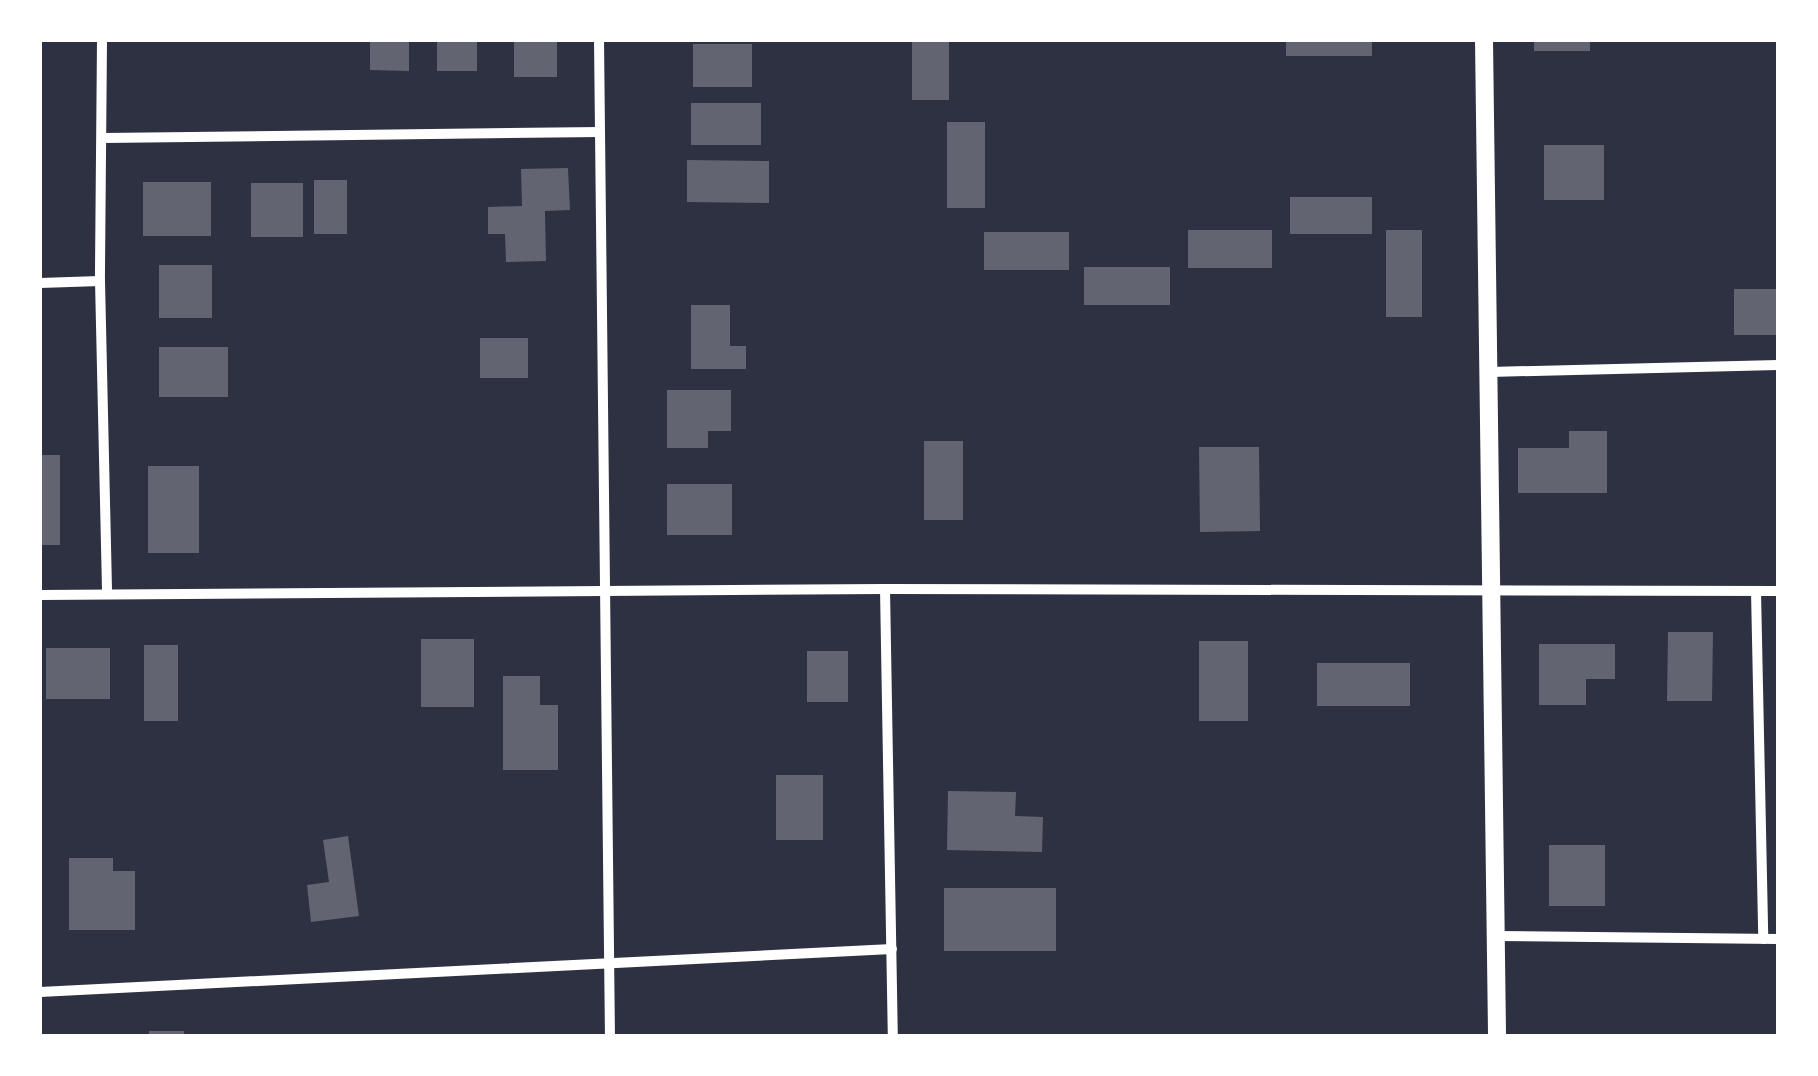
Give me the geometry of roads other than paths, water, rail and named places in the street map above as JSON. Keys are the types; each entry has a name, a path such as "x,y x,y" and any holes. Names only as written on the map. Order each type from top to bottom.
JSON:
{"street":[{"path":"102,40 100,281 107,594"},
{"path":"599,40 610,1036"},
{"path":"1484,40 1496,1036"},
{"path":"103,138 600,132"},
{"path":"40,283 100,281"},
{"path":"1490,372 1778,365"},
{"path":"885,588 893,1036"},
{"path":"40,595 885,588 1778,591"},
{"path":"1756,591 1764,939"},
{"path":"1496,936 1778,939"},
{"path":"40,992 892,949"}]}
